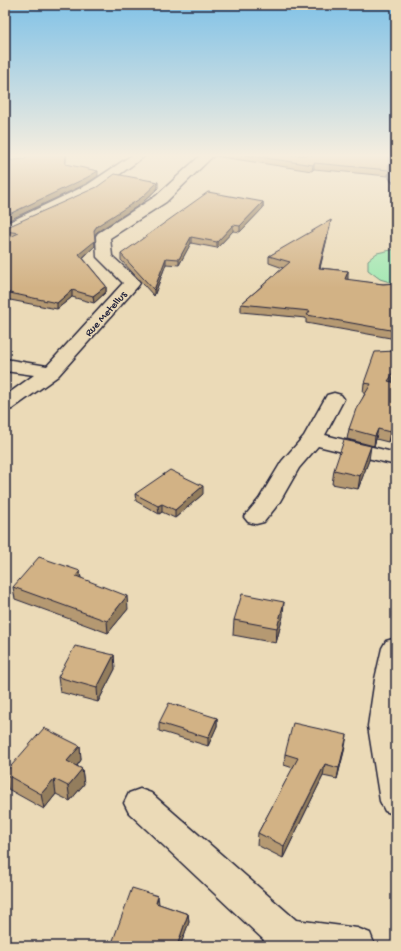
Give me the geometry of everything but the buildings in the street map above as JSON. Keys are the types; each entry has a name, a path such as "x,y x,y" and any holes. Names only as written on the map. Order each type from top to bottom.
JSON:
{"street":[{"path":"5,229 68,199"},
{"name":"Rue Metellus","path":"5,405 51,372 132,283 105,257 103,236 160,199"},
{"path":"5,365 51,372"},
{"path":"256,517 268,503 290,466 312,438 334,399"},
{"path":"312,438 396,459"},
{"path":"396,648 389,679 383,726 396,801"},
{"path":"140,803 284,942 357,946"}],"green space":[{"path":"396,249 396,284 380,279 368,270 368,260 377,253"}]}
